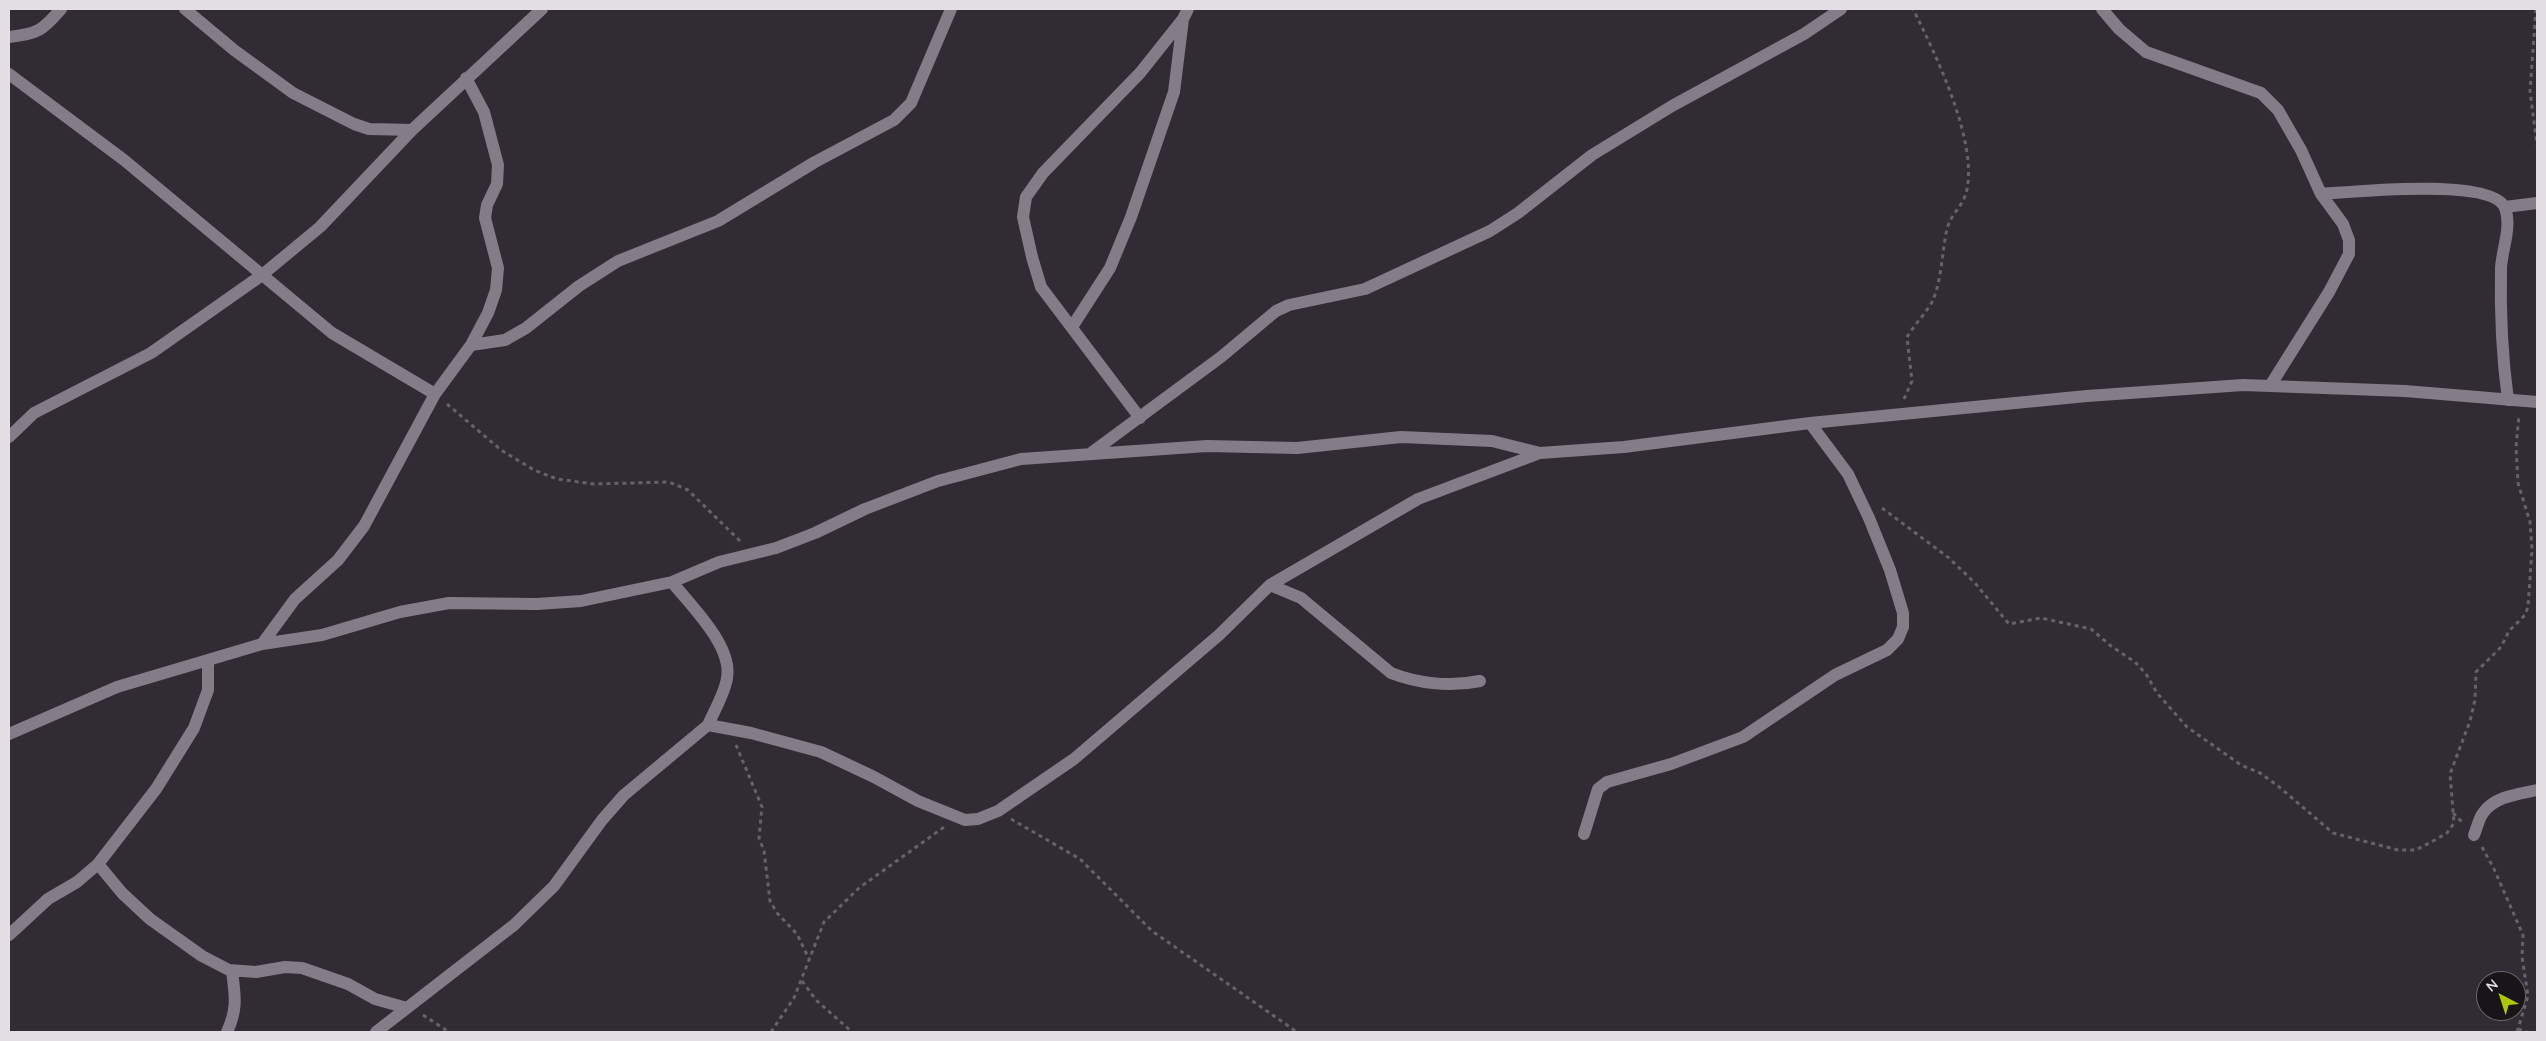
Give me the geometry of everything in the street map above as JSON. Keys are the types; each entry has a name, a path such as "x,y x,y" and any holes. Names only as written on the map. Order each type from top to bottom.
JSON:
{"street":[{"path":"9,37 29,34 44,28 61,9"},
{"path":"185,9 234,50 293,93 354,124 369,129 412,130"},
{"path":"9,437 34,413 151,353 262,275 320,227 412,130 542,9"},
{"path":"472,345 505,340 526,328 579,286 618,261 718,221 815,162 894,120 911,103 951,9"},
{"path":"1091,453 1221,356 1276,311 1289,305 1365,289 1490,231 1518,213 1592,155 1672,106 1804,34 1840,9"},
{"path":"2102,9 2119,29 2146,52 2261,93 2278,110 2301,150 2321,194 2343,224 2349,240 2349,254 2329,292 2270,386"},
{"path":"1140,418 1041,287 1023,217 1026,197 1043,173 1140,73 1186,14"},
{"path":"1072,328 1110,268 1131,217 1174,92 1186,14"},
{"path":"9,74 124,160 332,333 435,394"},
{"path":"262,644 295,599 338,560 364,526 435,394 472,345 488,313 496,290 497,261 485,218 487,205 497,184 498,165 484,112 466,78"},
{"path":"2321,194 2394,188 2454,189 2498,200 2505,207 2507,224 2501,265 2501,353 2514,401"},
{"path":"2505,207 2537,203"},
{"path":"708,725 821,752 874,777 918,801 958,818 965,820 978,819 998,811 1074,759 1219,635 1270,585 1418,499 1540,453 1624,447 1810,423 2096,396 2243,385 2405,391 2537,402"},
{"path":"1584,834 1598,789 1607,782 1672,764 1743,736 1834,675 1887,650 1898,639 1903,626 1903,613 1890,570 1848,474 1810,423"},
{"path":"9,734 117,686 262,644 322,635 400,612 449,603 536,604 582,601 672,582 719,562 776,548 815,533 865,509 938,481 1021,459 1207,446 1297,448 1400,437 1492,441 1540,453"},
{"path":"376,1032 514,925 554,886 602,820 624,795 708,725 727,679 728,664 724,650 672,582"},
{"path":"1270,585 1301,598 1391,673 1408,680 1461,685 1480,681"},
{"path":"9,935 48,899 77,882 98,864 156,790 194,728 208,690 208,660"},
{"path":"2474,835 2483,813 2494,803 2507,796 2537,790"},
{"path":"98,864 122,893 150,918 202,956 232,971 256,972 285,967 302,968 348,984 375,999 409,1006"},
{"path":"227,1032 234,1016 236,1002 232,971"}],"path":[{"path":"1895,415 1912,381 1907,337 1933,300 1947,227 1952,215 1965,201 1968,186 1967,158 1961,128 1946,81 1913,9"},
{"path":"2536,9 2530,90 2537,145"},
{"path":"435,394 501,450 534,470 557,479 594,484 669,482 688,490 716,520 755,554"},
{"path":"1857,494 1884,509 1949,558 1975,582 2009,624 2041,618 2091,629 2111,646 2135,662 2146,674 2157,693 2187,727 2240,766 2260,773 2278,786 2333,833 2398,850 2416,850 2446,833 2454,823 2450,774 2470,721 2475,700 2476,672 2501,647 2509,631 2525,615 2528,607 2532,549 2530,522 2518,483 2514,401"},
{"path":"732,730 739,754 762,807 759,838 764,851 770,901 777,913 798,934 808,959"},
{"path":"998,811 1080,859 1152,932 1297,1032"},
{"path":"2453,814 2474,835 2494,869 2523,935 2522,957 2528,996 2518,1031 2527,1032"},
{"path":"771,1032 794,998 824,922 859,888 902,855 958,818"},
{"path":"802,981 810,988 816,1000 852,1032"},
{"path":"409,1006 449,1032"}]}
